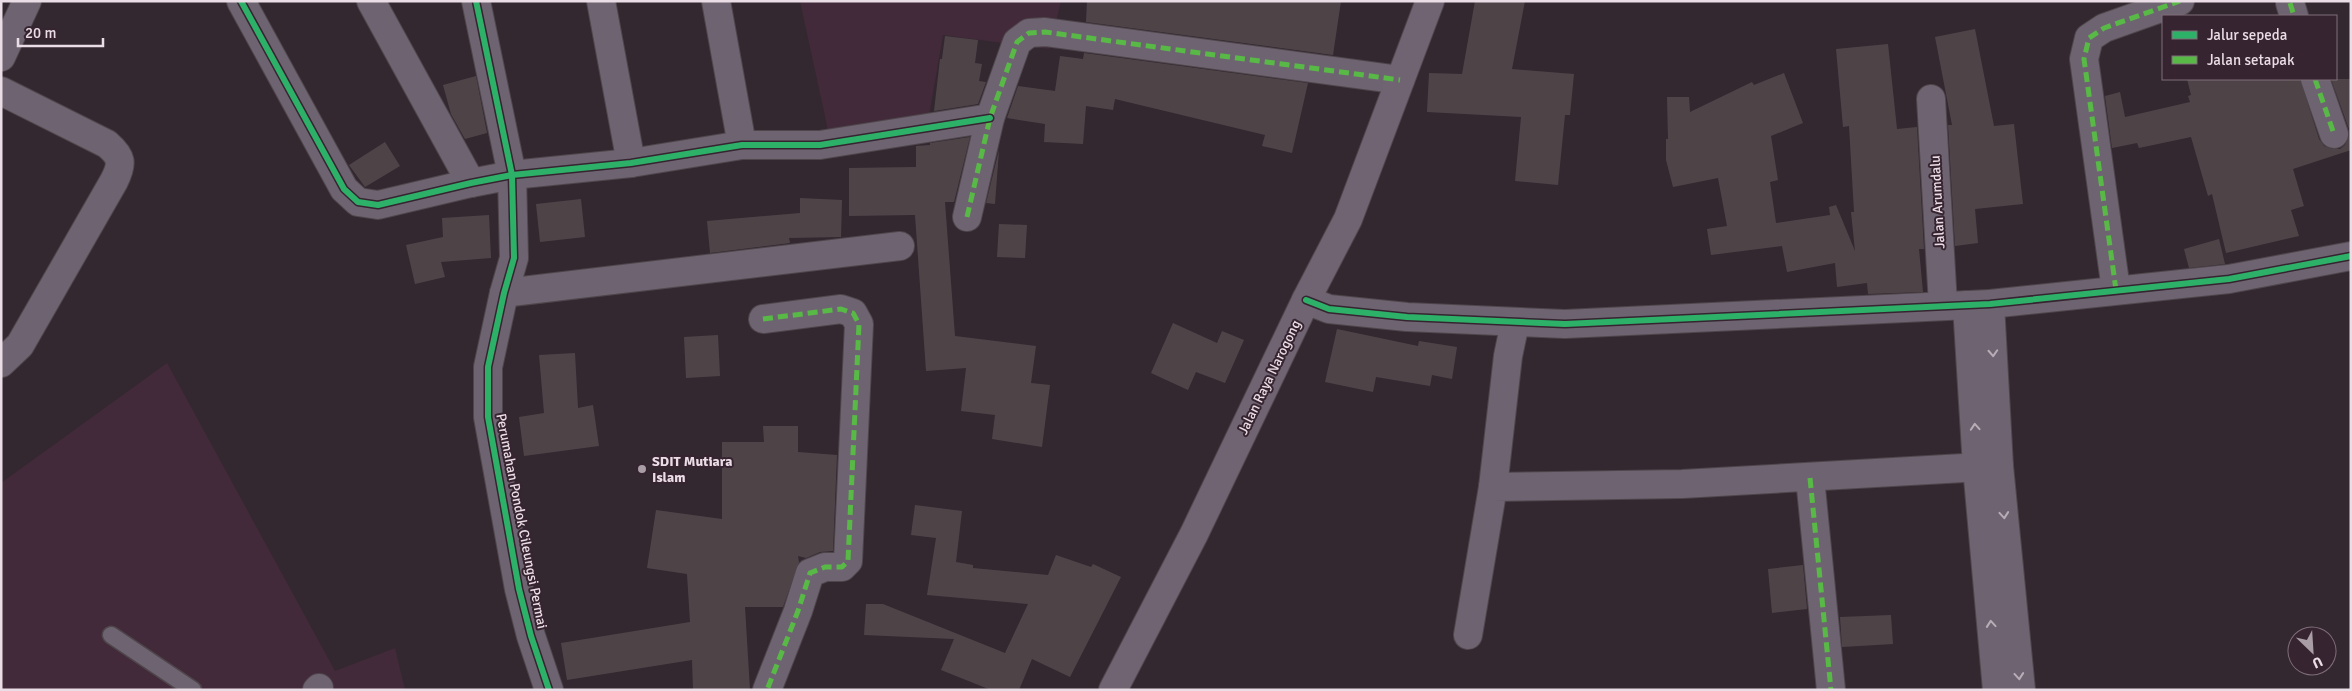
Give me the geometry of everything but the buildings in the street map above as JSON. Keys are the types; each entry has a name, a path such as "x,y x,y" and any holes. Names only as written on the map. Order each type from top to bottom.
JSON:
{"main road":[{"name":"Jalan Raya Narogong","path":"1113,690 1194,534 1306,300 1348,219 1430,1"}],"street":[{"path":"1,58 27,1"},
{"path":"241,1 344,189 358,202 378,205 512,175 631,163 742,145 820,145 990,118"},
{"path":"371,1 470,183"},
{"name":"Perumahan Pondok Cileungsi Permai","path":"476,1 512,175 514,258 504,293 488,367 488,418 519,590 530,636 549,690"},
{"path":"601,1 631,163"},
{"path":"716,1 742,145"},
{"path":"2116,290 2084,59 2089,38 2104,28 2180,1"},
{"path":"967,217 990,118 1018,42 1029,33 1045,32 1400,80"},
{"path":"2315,80 2334,134"},
{"path":"1,91 107,144 118,153 120,161 120,169 114,181 7,348"},
{"name":"Jalan Arumdalu","path":"1931,99 1967,304 1988,467"},
{"path":"504,293 900,246"},
{"path":"1306,300 1329,309 1407,317 1566,324 1967,304 2229,279 2351,256"},
{"path":"763,319 841,309 853,313 859,324 848,561 842,567 825,567 810,573 798,611 767,690"},
{"path":"1468,635 1493,487 1508,356 1515,323"},
{"path":"1493,487 1682,484 1988,467"},
{"path":"1988,467 1997,690"},
{"path":"1988,467 2021,690"},
{"path":"1810,478 1832,690"}],"lane":[{"path":"111,635 193,690"}],"shaded area":[{"path":"800,1 1061,1 1049,49 943,35 925,138 831,144"},
{"path":"167,363 335,671 395,648 405,690 1,690 1,483"}],"marked path":[{"path":"2116,290 2084,59 2089,38 2104,28 2180,1"},
{"path":"2290,3 2294,15"},
{"path":"967,217 990,118 1017,42 1029,33 1045,32 1400,80"},
{"path":"2315,80 2334,134"},
{"path":"763,319 841,309 853,313 859,324 848,561 842,567 825,567 810,573 798,611 767,690"},
{"path":"1810,478 1831,690"}],"cycle path":[{"path":"241,1 344,189 358,202 378,205 512,175 631,163 742,145 820,145 990,118"},
{"path":"476,1 512,175 514,258 504,293 488,367 488,417 519,589 531,636 549,690"},
{"path":"1306,300 1329,309 1407,317 1565,324 1990,304 2229,279 2351,256"}],"place":[{"name":"SDIT Mutiara Islam","path":"642,469"}]}
